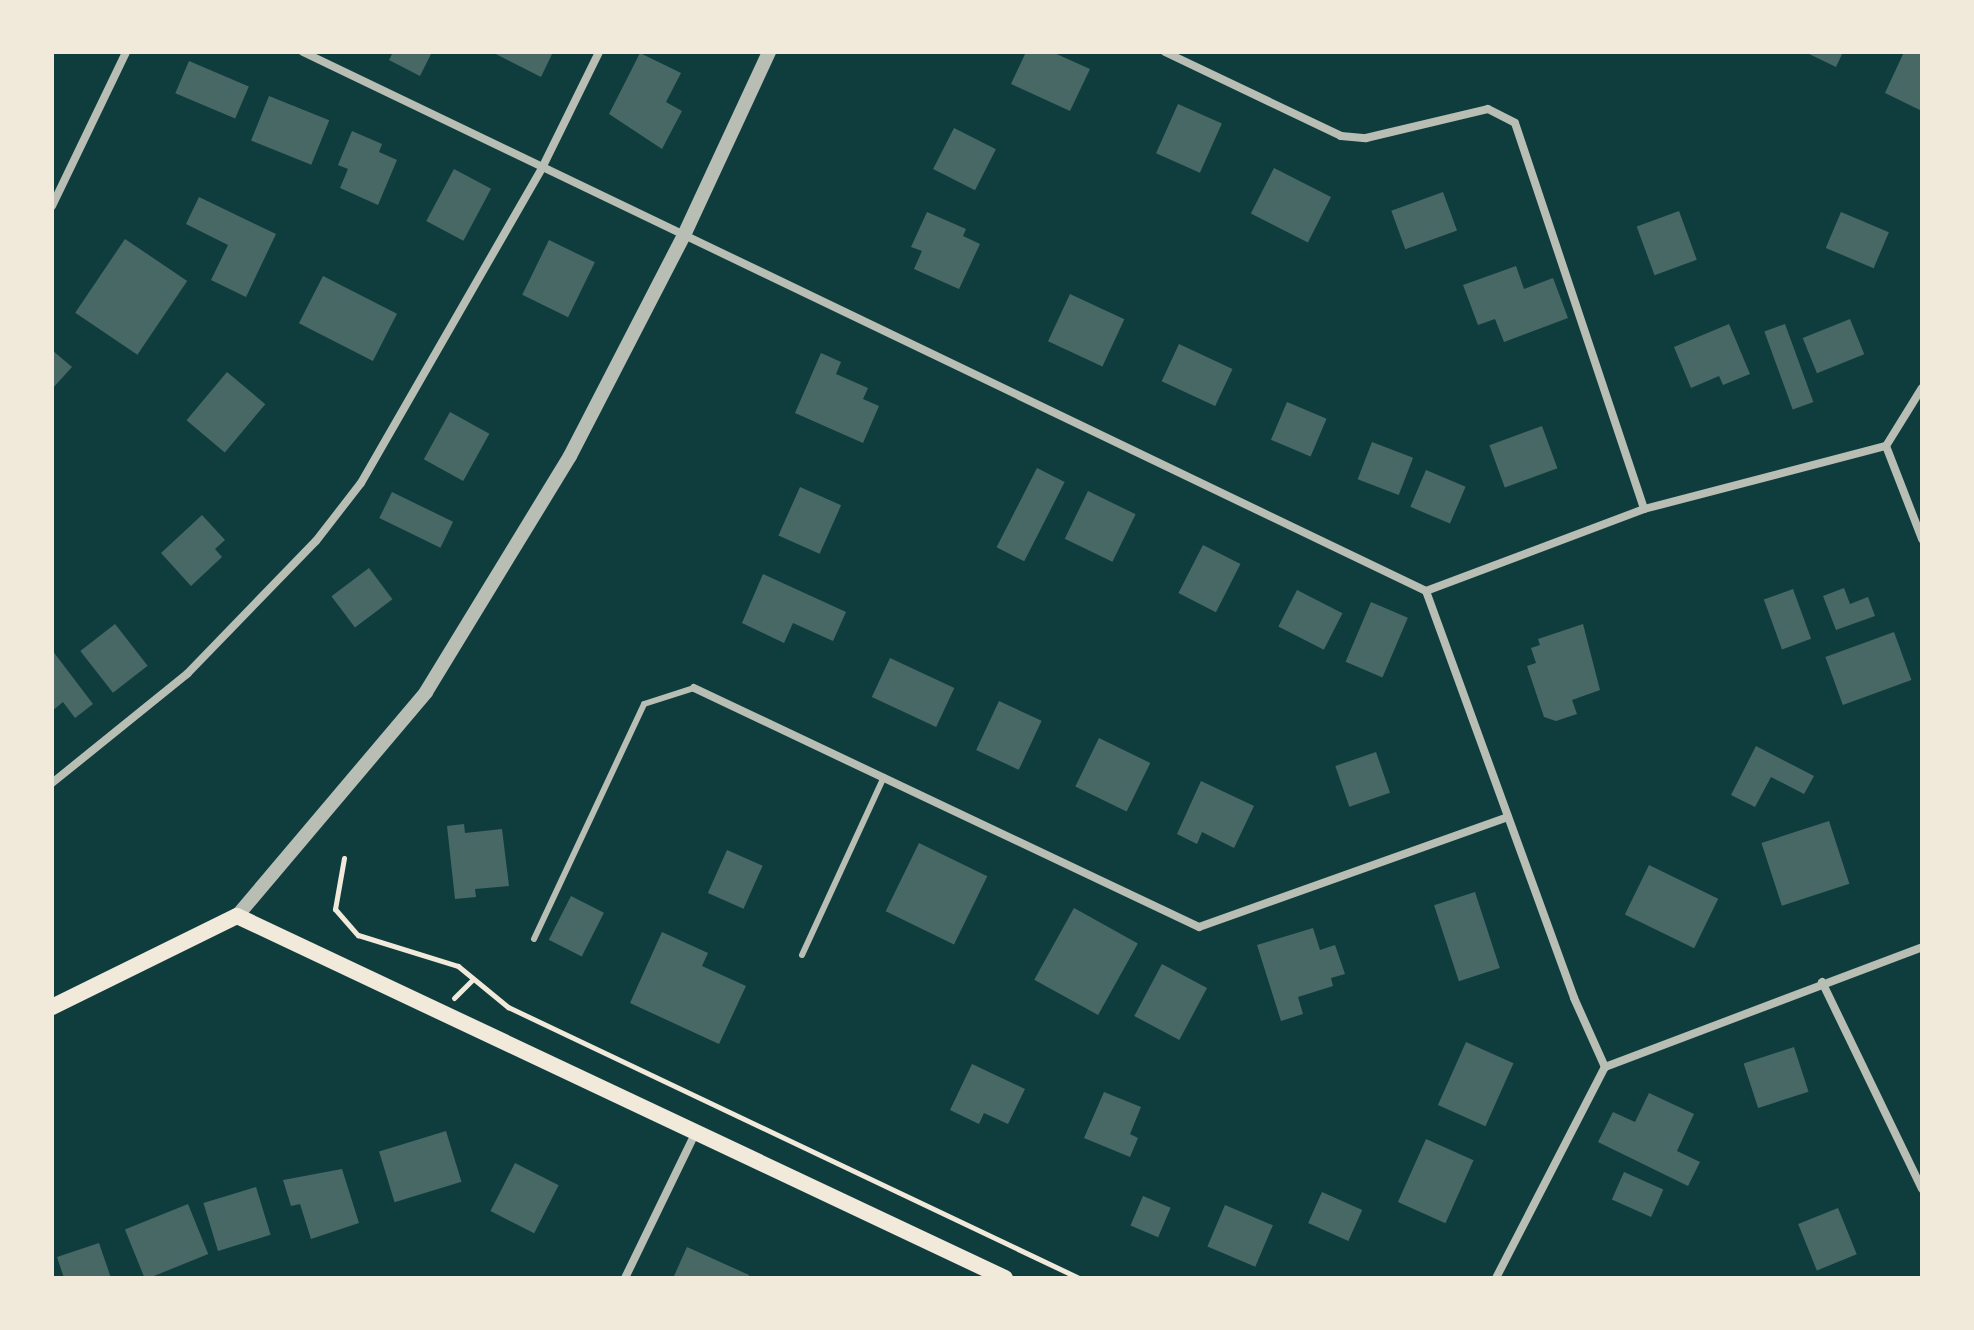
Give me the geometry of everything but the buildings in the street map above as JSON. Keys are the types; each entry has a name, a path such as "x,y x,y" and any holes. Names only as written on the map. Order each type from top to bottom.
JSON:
{"main road":[{"path":"52,1007 237,916 1005,1278"}],"street":[{"path":"52,206 126,52"},
{"path":"303,52 1426,591 1508,817 1605,1067"},
{"path":"52,783 187,674 316,541 397,427 543,166 599,52"},
{"path":"237,916 426,692 570,456 685,233 769,52"},
{"path":"1165,52 1341,136 1366,138 1488,109 1515,123 1644,509"},
{"path":"1426,591 1644,509 1886,446 1922,388"},
{"path":"1886,446 1922,539"},
{"path":"694,688 1199,927 1508,817"},
{"path":"1496,1278 1605,1067 1822,982 1922,947"},
{"path":"1822,982 1922,1189"},
{"path":"625,1278 695,1134"}],"lane":[{"path":"534,939 644,704 694,688"},
{"path":"802,955 884,777"}],"path":[{"path":"344,858 335,909 358,935 458,966 508,1007 1079,1278"}]}
